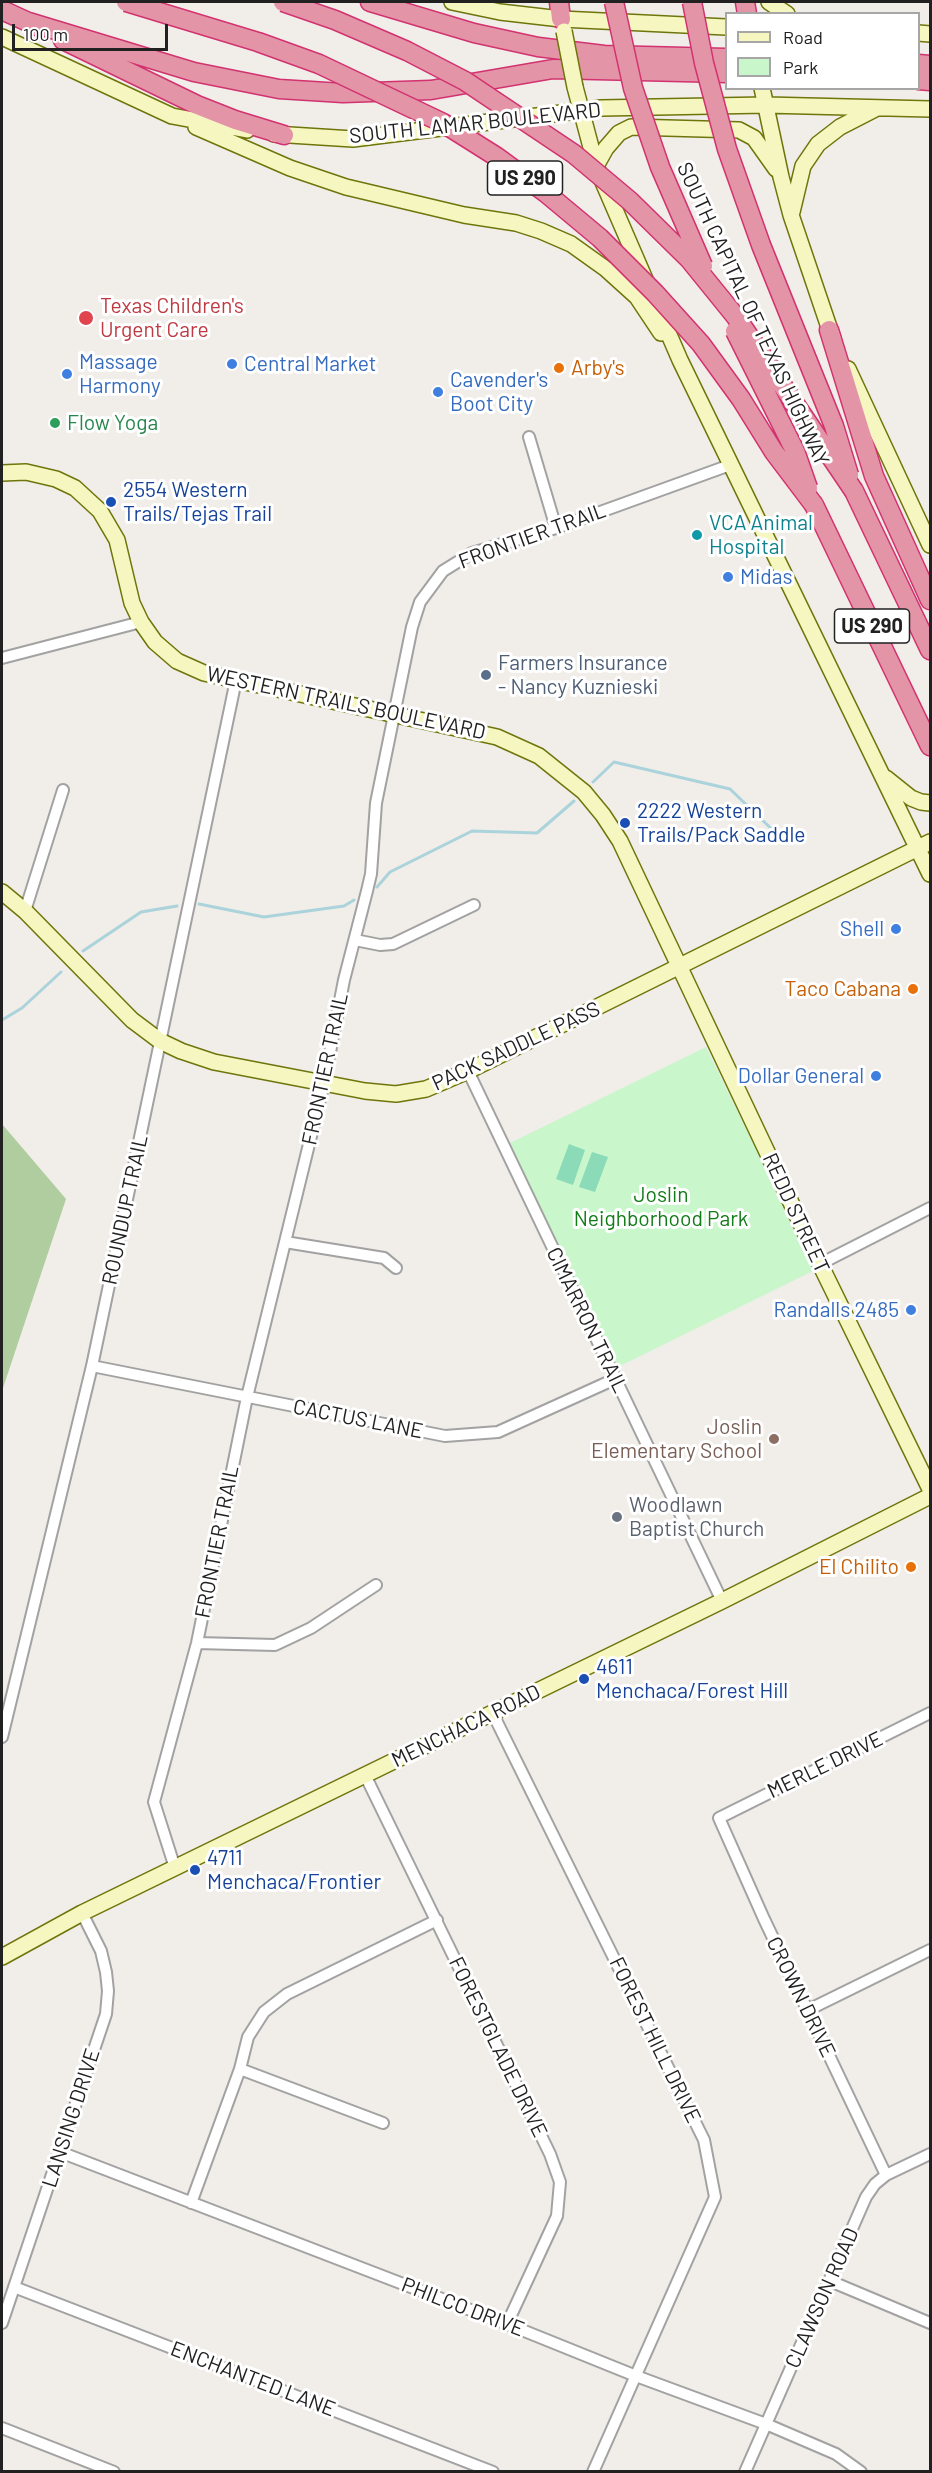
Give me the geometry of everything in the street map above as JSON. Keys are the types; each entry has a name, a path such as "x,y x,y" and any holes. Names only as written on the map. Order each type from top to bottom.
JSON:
{"highway":[{"name":"US 290","path":"126,2 258,42 319,64 443,123 506,163 600,238 701,344 814,505 930,747"},
{"name":"US 290","path":"283,2 335,20 407,51 465,81 574,154 630,201 689,259 736,317 854,491 930,650"},
{"path":"370,2 474,33 538,47 604,54 725,58"},
{"name":"SOUTH CAPITAL OF TEXAS HIGHWAY","path":"614,2 633,88 660,167 694,248 795,451 814,505"},
{"name":"SOUTH CAPITAL OF TEXAS HIGHWAY","path":"692,2 704,63 727,149 761,245 834,426 854,491"},
{"path":"2,10 197,105 284,135"},
{"path":"29,22 194,72 279,89 343,93 431,90 554,69 725,73"},
{"path":"829,330 874,476 930,600"}],"main road":[{"path":"452,2 500,12 725,27"},
{"path":"769,2 784,12"},
{"path":"561,17 575,87 596,166 680,360 730,465 882,774 924,845 930,874"},
{"name":"SOUTH LAMAR BOULEVARD","path":"2,38 172,116 208,124 284,135 353,139 581,109 763,94 881,107 930,109"},
{"path":"763,94 791,215 829,330 930,545"},
{"path":"791,215 803,166 818,144 840,127 881,107"},
{"path":"172,116 237,146 346,187 464,215 516,223 571,244 606,269 637,297 680,360"},
{"path":"596,166 606,148 619,133 631,127 739,130 754,138 781,177"},
{"name":"WESTERN TRAILS BOULEVARD","path":"2,473 26,472 56,479 75,488 100,511 117,540 132,603 141,622 155,642 177,661 204,673 478,731 508,741 540,756 577,785 596,806 620,841 678,968"},
{"path":"882,774 911,798 930,803"},
{"name":"PACK SADDLE PASS","path":"2,892 25,911 132,1020 160,1041 214,1062 365,1091 396,1094 426,1089 468,1071 924,845"},
{"name":"REDD STREET","path":"678,968 930,1489"},
{"name":"MENCHACA ROAD","path":"2,1957 82,1913 722,1601 930,1496"}],"street":[{"path":"529,437 556,528"},
{"name":"FRONTIER TRAIL","path":"175,1868 154,1802 197,1643 247,1397 324,1083 344,980 371,874 376,803 415,614 423,596 435,580 452,564 472,553 556,528 730,465"},
{"path":"2,658 141,622"},
{"name":"ROUNDUP TRAIL","path":"2,1737 92,1366 236,680"},
{"path":"25,911 63,790"},
{"path":"355,940 380,945 393,944 474,904"},
{"name":"CIMARRON TRAIL","path":"468,1071 722,1601"},
{"path":"820,1264 930,1208"},
{"path":"285,1242 384,1258 396,1268"},
{"name":"CACTUS LANE","path":"92,1366 445,1436 498,1432 615,1378"},
{"path":"197,1643 275,1645 311,1628 376,1586"},
{"name":"FOREST HILL DRIVE","path":"492,1712 704,2140 715,2197 592,2472"},
{"name":"MERLE DRIVE","path":"719,1818 930,1713"},
{"name":"FORESTGLADE DRIVE","path":"365,1775 550,2154 560,2182 556,2216 507,2324"},
{"name":"CROWN DRIVE","path":"719,1818 764,1919 886,2175"},
{"name":"LANSING DRIVE","path":"2,2323 106,2014 108,1991 106,1972 101,1952 82,1913"},
{"path":"191,2203 240,2069 248,2037 264,2012 287,1994 437,1920"},
{"path":"808,2010 930,1950"},
{"path":"240,2069 383,2123"},
{"name":"PHILCO DRIVE","path":"60,2152 636,2376 766,2424 836,2454 861,2472"},
{"name":"CLAWSON ROAD","path":"745,2472 866,2197 875,2184 886,2175 930,2154"},
{"path":"830,2281 930,2323"},
{"name":"ENCHANTED LANE","path":"14,2287 493,2472"},
{"path":"2,2428 114,2472"}],"green space":[{"name":"Joslin Neighborhood Park","path":"706,1047 815,1270 616,1368 508,1144"},
{"path":"2,1124 66,1199 2,1391"},
{"path":"569,1144 585,1150 573,1185 556,1179"},
{"path":"592,1152 608,1157 595,1192 579,1187"}],"waterway":[{"path":"593,782 614,762 730,789 781,838"},
{"path":"377,887 390,872 472,831 537,833 574,801"},
{"path":"199,904 264,917 344,906 354,900"},
{"path":"83,951 141,912 177,906"},
{"path":"2,1020 22,1008 61,972"}],"place":[{"name":"Texas Children's Urgent Care","path":"86,318"},
{"name":"Central Market","path":"232,364"},
{"name":"Arby's","path":"559,368"},
{"name":"Massage Harmony","path":"67,374"},
{"name":"Cavender's Boot City","path":"438,392"},
{"name":"Flow Yoga","path":"55,423"},
{"name":"2554 Western Trails/Tejas Trail","path":"111,502"},
{"name":"VCA Animal Hospital","path":"697,535"},
{"name":"Midas","path":"728,577"},
{"name":"Farmers Insurance - Nancy Kuznieski","path":"486,675"},
{"name":"2222 Western Trails/Pack Saddle","path":"625,823"},
{"name":"Shell","path":"896,929"},
{"name":"Taco Cabana","path":"913,989"},
{"name":"Dollar General","path":"876,1076"},
{"name":"Randalls 2485","path":"911,1310"},
{"name":"Joslin Elementary School","path":"774,1439"},
{"name":"Woodlawn Baptist Church","path":"617,1517"},
{"name":"El Chilito","path":"911,1567"},
{"name":"4611 Menchaca/Forest Hill","path":"584,1679"},
{"name":"4711 Menchaca/Frontier","path":"195,1870"}]}
